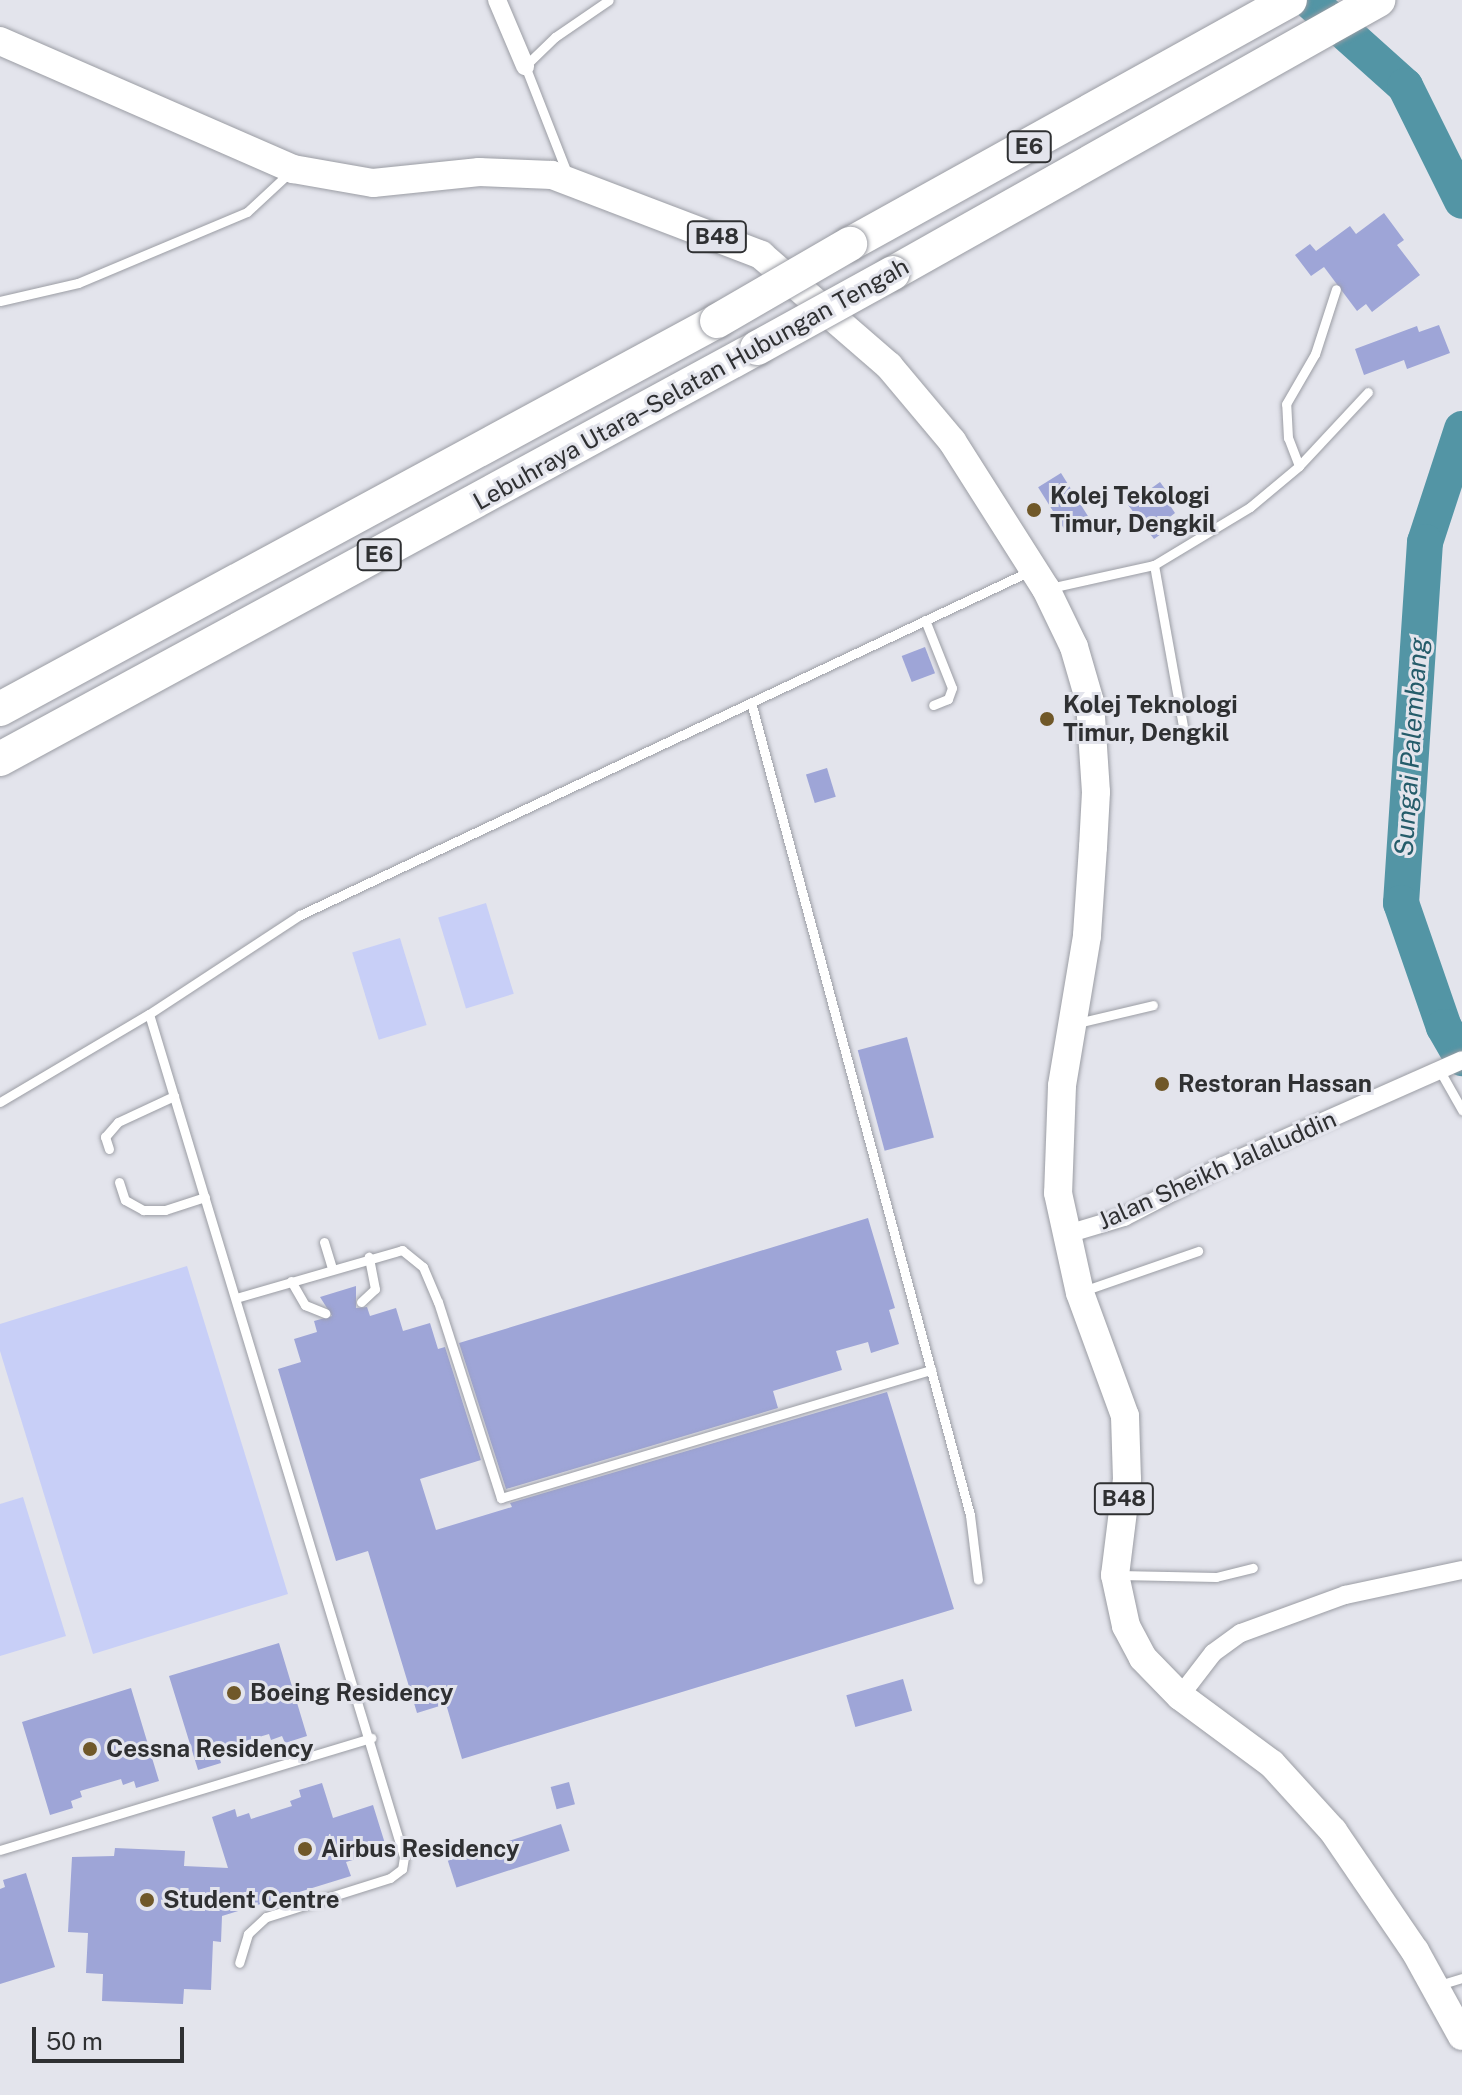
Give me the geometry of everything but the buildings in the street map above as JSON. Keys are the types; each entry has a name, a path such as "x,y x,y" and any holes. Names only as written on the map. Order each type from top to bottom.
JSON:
{"highway":[{"name":"Lebuhraya Utara–Selatan Hubungan Tengah","path":"0,709 717,321 1290,0"},
{"name":"Lebuhraya Utara–Selatan Hubungan Tengah","path":"0,759 757,348 1378,0"}],"main road":[{"name":"B48","path":"0,41 293,169 373,183 479,172 552,175 761,255 889,366 952,441 1041,579 1083,677 1095,754 1089,906 1058,1147 1064,1235 1080,1293 1125,1416 1127,1479 1115,1575 1126,1626 1143,1658 1180,1696 1272,1764 1333,1831 1462,2036"}],"street":[{"path":"497,0 525,66"},
{"name":"Jalan Sheikh Jalaluddin","path":"1064,1235 1124,1217 1223,1166 1453,1065"},
{"path":"1180,1696 1213,1653 1241,1633 1345,1595 1462,1570"}],"lane":[{"path":"569,181 525,66 555,37 609,0"},
{"path":"0,301 78,283 247,212 293,169"},
{"path":"1299,466 1288,438 1286,404 1315,354 1336,289"},
{"path":"0,1102 149,1014 300,915 752,706 925,620 1041,579 1154,565 1250,507 1299,466 1368,392"},
{"path":"1154,565 1184,731"},
{"path":"925,620 952,688 948,699 933,705"},
{"path":"752,706 970,1515 978,1580"},
{"path":"1074,1023 1153,1005"},
{"path":"149,1014 402,1845 402,1869 390,1878 266,1917 248,1934 239,1963"},
{"path":"1453,1065 1462,1110"},
{"path":"109,1149 105,1137 118,1122 174,1096"},
{"path":"119,1182 125,1200 143,1210 165,1210 205,1197"},
{"path":"324,1242 332,1268"},
{"path":"236,1298 369,1257 402,1250 423,1267 501,1498 931,1370"},
{"path":"1080,1293 1198,1251"},
{"path":"366,1300 375,1289 369,1257"},
{"path":"291,1281 305,1305 325,1313"},
{"path":"1115,1575 1216,1577 1253,1568"},
{"path":"0,1850 371,1738"},
{"path":"1433,1987 1462,1978"}],"shaded area":[{"path":"486,903 514,994 466,1008 438,918"},
{"path":"400,938 427,1025 379,1040 352,953"},
{"path":"187,1266 288,1594 93,1654 0,1351 0,1324"},
{"path":"23,1497 66,1636 0,1656 0,1504"}],"waterway":[{"path":"1309,0 1405,86 1462,201"},
{"name":"Sungai Palembang","path":"1462,429 1425,542 1401,903 1444,1027 1462,1058"}],"place":[{"name":"Kolej Tekologi Timur, Dengkil","path":"1034,510"},
{"name":"Kolej Teknologi Timur, Dengkil","path":"1047,719"},
{"name":"Restoran Hassan","path":"1162,1084"},
{"name":"Boeing Residency","path":"234,1693"},
{"name":"Cessna Residency","path":"90,1749"},
{"name":"Airbus Residency","path":"305,1849"},
{"name":"Student Centre","path":"147,1900"}]}
